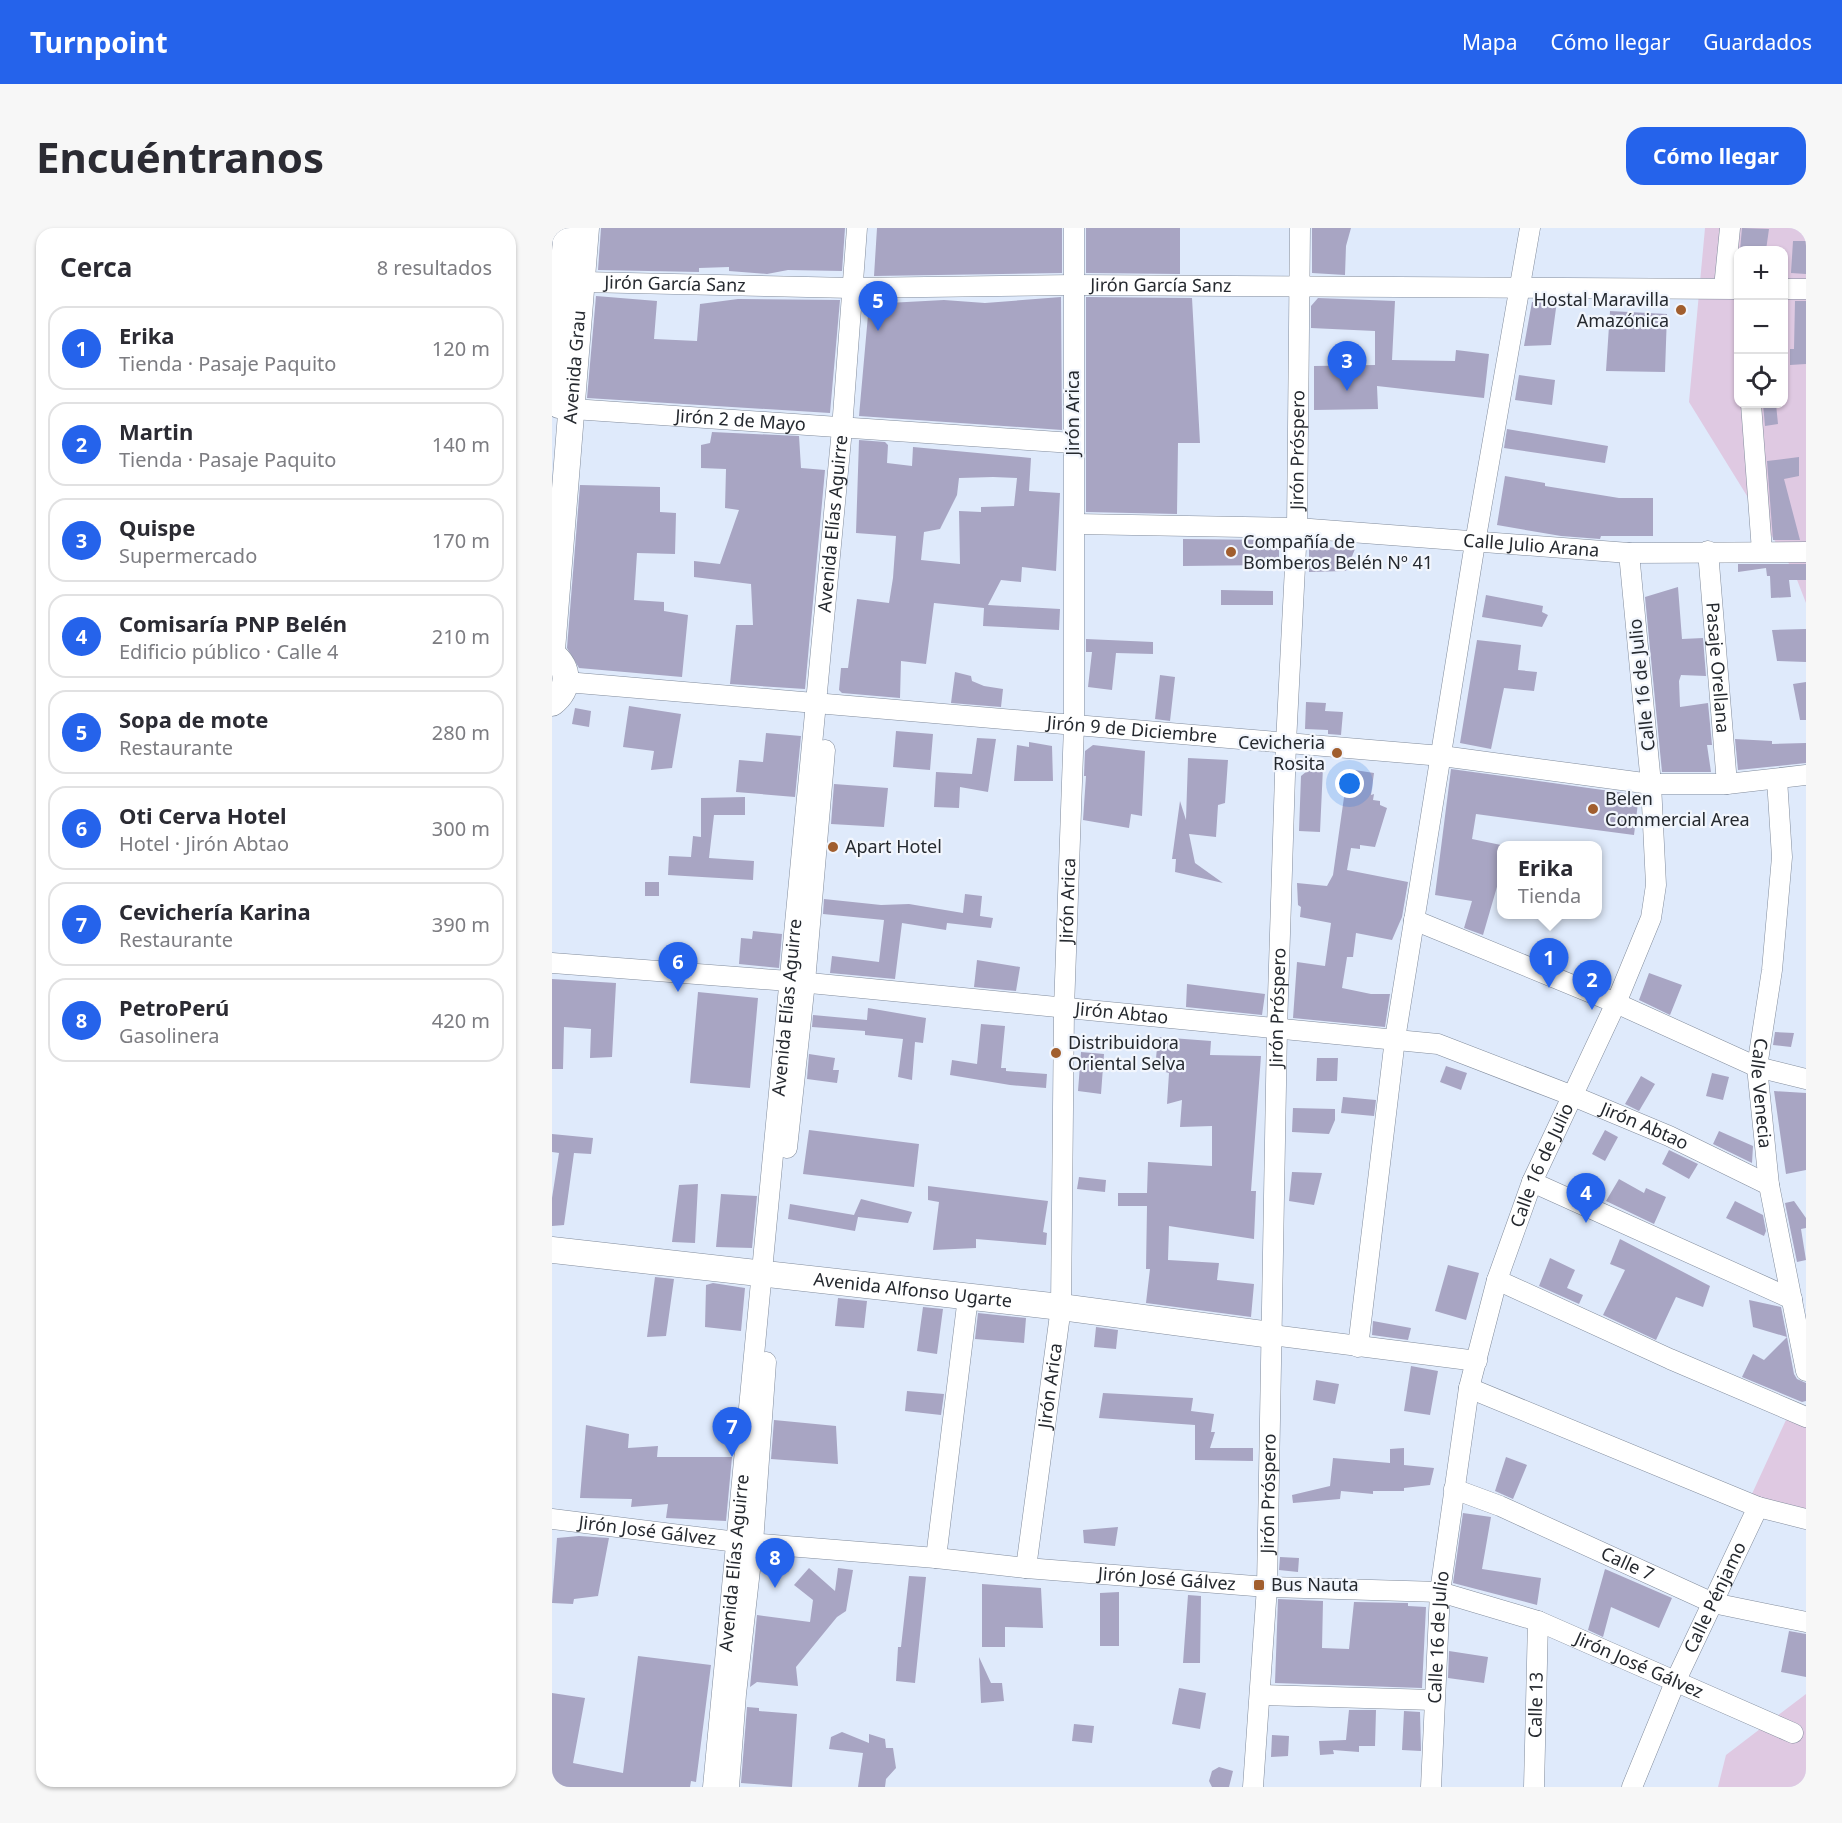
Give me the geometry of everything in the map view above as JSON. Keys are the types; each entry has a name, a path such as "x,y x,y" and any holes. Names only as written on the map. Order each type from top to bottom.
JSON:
{"main road":[{"name":"Avenida Grau","path":"552,652 558,405 566,284 567,228"},
{"name":"Avenida Grau","path":"566,284 586,228"},
{"path":"552,652 563,666 566,682 559,698 552,703"},
{"name":"Avenida Alfonso Ugarte","path":"552,1250 1061,1307 1272,1335"}],"street":[{"name":"Avenida Elías Aguirre","path":"721,1787 745,1543 767,1275 797,981 848,429 857,288 857,228"},
{"name":"Avenida Elías Aguirre","path":"857,288 868,228"},
{"name":"Jirón Arica","path":"1026,1568 1061,1307 1064,1009 1074,725 1076,524 1073,443 1074,228"},
{"name":"Jirón Próspero","path":"1253,1787 1267,1587 1277,1029 1286,743 1297,528 1300,228"},
{"path":"1359,1347 1395,1039 1475,543 1530,228"},
{"path":"1730,228 1731,288"},
{"name":"Jirón García Sanz","path":"566,284 857,288 1074,285 1731,288"},
{"path":"1788,289 1806,289"},
{"name":"Jirón 2 de Mayo","path":"558,405 848,429 1073,443"},
{"path":"1750,408 1762,551"},
{"name":"Calle Julio Arana","path":"1076,524 1297,528 1629,553 1806,552"},
{"name":"Pasaje Orellana","path":"1708,551 1727,784"},
{"name":"Calle 16 de Julio","path":"1431,1787 1440,1592 1469,1388 1497,1280 1532,1182 1616,1003 1651,918 1656,885 1651,784 1629,553"},
{"name":"Jirón 9 de Diciembre","path":"566,682 1442,756 1651,784 1727,784 1806,775"},
{"name":"Calle Venecia","path":"1777,779 1782,857 1772,970 1757,1067 1769,1185 1806,1371"},
{"path":"1414,920 1616,1003 1757,1067 1806,1079"},
{"name":"Jirón Abtao","path":"552,963 797,981 1438,1044 1573,1096 1669,1137 1769,1185"},
{"path":"1532,1182 1792,1299"},
{"path":"1497,1280 1806,1417"},
{"path":"936,1558 968,1297"},
{"path":"1272,1335 1477,1361"},
{"path":"1469,1388 1758,1507 1806,1519"},
{"name":"Calle 7","path":"1454,1489 1500,1506 1713,1603 1806,1622"},
{"name":"Calle Pénjamo","path":"1632,1787 1676,1680 1758,1507"},
{"name":"Jirón José Gálvez","path":"552,1519 745,1543 936,1558 1026,1568 1267,1587 1440,1592 1538,1621 1793,1733"},
{"name":"Calle 13","path":"1534,1787 1538,1621"},
{"path":"1261,1695 1434,1700"}],"shaded area":[{"path":"1705,228 1806,228 1806,603 1794,572 1689,402"},
{"path":"1786,1420 1806,1427 1806,1512 1751,1496"},
{"path":"1806,1694 1806,1787 1718,1787 1726,1755"}],"building":[{"path":"601,228 845,228 842,271 788,270 767,274 729,271 729,267 699,268 699,272 598,270"},
{"path":"877,228 1062,228 1062,273 874,276"},
{"path":"1086,228 1180,228 1180,274 1086,273"},
{"path":"1312,228 1351,228 1346,246 1345,275 1312,273"},
{"path":"1742,228 1769,229 1767,246 1740,246"},
{"path":"1793,241 1806,241 1806,274 1791,273"},
{"path":"596,296 657,301 654,339 697,341 700,304 738,299 840,300 830,413 587,398"},
{"path":"1061,297 1062,430 859,416 869,304 944,300 985,303"},
{"path":"1086,297 1192,298 1200,443 1178,443 1177,514 1086,512"},
{"path":"1318,298 1395,301 1392,360 1455,361 1456,350 1489,354 1484,398 1377,386 1378,409 1314,410 1314,366 1375,365 1375,331 1311,328 1311,306"},
{"path":"1557,301 1551,345 1524,346 1532,302"},
{"path":"1795,301 1806,301 1806,364 1790,365 1790,349 1794,349"},
{"path":"1610,311 1667,314 1665,372 1606,371"},
{"path":"1519,375 1555,380 1552,405 1515,400"},
{"path":"1763,408 1776,408 1778,424 1765,426"},
{"path":"1507,429 1608,446 1605,463 1504,448"},
{"path":"712,432 799,436 801,468 825,470 805,689 730,684 736,625 753,625 751,584 694,577 694,561 720,564 739,510 725,508 726,469 701,468 701,445 710,443"},
{"path":"859,440 885,442 888,445 887,463 912,466 913,447 1031,458 1029,491 1060,493 1056,571 1022,567 1021,582 1001,580 988,605 1060,609 1059,630 983,626 984,608 934,603 926,664 901,661 900,698 842,693 839,690 841,668 848,668 857,599 889,603 893,578 896,536 856,533","holes":["959,478 1017,478 1014,506 981,507 981,512 959,511 960,564 921,560 924,532 940,529 957,495"]},
{"path":"1799,457 1799,476 1784,479 1800,540 1773,540 1767,461"},
{"path":"1505,476 1545,483 1545,486 1619,498 1653,498 1653,536 1601,536 1600,539 1561,536 1497,525"},
{"path":"580,485 660,487 660,512 676,513 675,554 637,553 634,600 664,602 664,611 688,615 682,677 579,668 567,648"},
{"name":"Compañía de Bomberos Belén Nº 41","path":"1183,539 1279,540 1279,565 1183,566"},
{"path":"1309,546 1355,549 1346,571 1309,572"},
{"path":"1738,564 1806,564 1806,580 1789,580 1791,597 1771,598 1770,576 1767,576 1766,568 1738,572"},
{"path":"1678,587 1682,639 1703,638 1706,676 1681,675 1679,681 1680,707 1708,703 1712,745 1707,745 1711,772 1662,772 1645,597"},
{"path":"1221,590 1273,591 1273,605 1221,605"},
{"path":"1486,595 1543,606 1542,612 1548,615 1542,627 1482,617"},
{"path":"1806,629 1806,662 1777,661 1772,630"},
{"path":"1086,639 1153,642 1153,654 1116,653 1112,690 1088,687 1092,652 1086,652"},
{"path":"1477,640 1521,645 1518,670 1537,672 1534,691 1504,688 1491,749 1460,743"},
{"path":"955,672 971,676 972,681 984,686 1003,689 1001,707 951,703"},
{"path":"1160,675 1175,677 1170,721 1155,719"},
{"path":"1806,682 1806,720 1800,720 1793,684"},
{"path":"1306,702 1326,703 1325,711 1343,712 1341,735 1328,734 1328,730 1305,729"},
{"path":"629,706 681,714 672,768 651,770 654,751 623,747"},
{"path":"575,708 591,711 589,727 572,724"},
{"path":"896,731 933,734 930,770 893,767"},
{"path":"766,733 801,736 795,797 736,792 739,760 763,762"},
{"path":"977,738 996,739 988,792 960,787 959,808 934,807 936,772 972,774"},
{"path":"1735,739 1772,741 1772,744 1806,743 1806,763 1738,770"},
{"path":"1029,742 1052,746 1053,781 1014,781 1017,745 1029,747"},
{"path":"1093,745 1145,751 1142,816 1131,814 1129,828 1083,820 1085,751"},
{"path":"1188,758 1228,760 1225,803 1218,805 1216,837 1189,834 1195,863 1223,883 1175,872 1176,859 1172,859 1180,801 1186,820"},
{"path":"1312,767 1323,767 1320,832 1299,831 1301,776"},
{"path":"1348,769 1374,773 1371,795 1374,794 1373,800 1380,801 1380,805 1387,808 1375,847 1360,845 1360,849 1351,848 1347,870 1408,882 1402,917 1392,940 1356,933 1353,957 1347,957 1342,988 1371,994 1390,994 1385,1027 1293,1018 1297,962 1325,966 1331,923 1300,917 1301,907 1298,905 1297,883 1327,886 1333,875"},
{"path":"1451,769 1639,795 1634,835 1476,814 1472,839 1497,844 1497,887 1483,935 1464,928 1472,901 1435,895"},
{"path":"834,784 888,788 884,827 831,824"},
{"path":"745,797 745,815 714,815 709,858 754,861 753,880 668,875 669,856 691,857 693,836 701,837 701,798"},
{"path":"645,882 659,882 659,896 645,896"},
{"path":"965,894 982,896 980,916 993,918 991,928 947,923 946,930 902,923 895,979 830,973 832,956 879,962 884,920 823,914 824,899 881,905 909,904 963,913"},
{"path":"753,931 782,934 779,968 739,964 741,938 752,939"},
{"path":"977,960 1020,967 1016,991 974,987"},
{"path":"1649,973 1682,985 1670,1015 1639,1000"},
{"path":"552,979 616,983 612,1057 590,1058 591,1029 564,1027 563,1069 552,1069"},
{"path":"1187,984 1265,994 1262,1015 1186,1007"},
{"path":"698,992 758,998 750,1088 690,1083"},
{"path":"868,1008 926,1018 923,1043 915,1042 912,1080 898,1077 903,1039 865,1035 865,1031 812,1027 813,1015 867,1020"},
{"path":"981,1024 1005,1026 1001,1068 1006,1068 1006,1071 1047,1074 1046,1088 1010,1085 950,1075 952,1060 977,1064"},
{"path":"1775,1032 1794,1033 1791,1047 1773,1045"},
{"path":"1158,1037 1211,1041 1210,1055 1261,1056 1251,1191 1256,1191 1254,1239 1169,1226 1168,1260 1219,1263 1217,1280 1254,1284 1251,1317 1146,1303 1150,1269 1146,1269 1147,1206 1118,1206 1118,1193 1147,1193 1148,1162 1212,1166 1212,1126 1180,1127 1182,1100 1167,1104 1169,1073 1155,1069"},
{"path":"1081,1052 1104,1054 1101,1094 1078,1091"},
{"path":"809,1054 835,1058 833,1070 839,1070 837,1083 807,1079"},
{"path":"1317,1058 1338,1058 1337,1081 1316,1081"},
{"path":"1446,1066 1467,1073 1461,1090 1440,1082"},
{"path":"1712,1073 1729,1077 1723,1100 1706,1096"},
{"path":"1641,1076 1655,1084 1639,1111 1625,1104"},
{"path":"1774,1091 1806,1093 1806,1170 1786,1174"},
{"path":"1343,1097 1376,1100 1374,1116 1341,1113"},
{"path":"1293,1108 1335,1109 1335,1120 1329,1134 1292,1132"},
{"path":"809,1130 919,1144 914,1187 803,1174"},
{"path":"1605,1130 1618,1137 1605,1161 1592,1154"},
{"path":"1719,1131 1753,1146 1752,1163 1713,1144"},
{"path":"552,1134 593,1138 591,1154 574,1153 564,1225 552,1226 552,1198 559,1153 552,1152"},
{"path":"1669,1150 1698,1164 1689,1179 1662,1164"},
{"path":"1292,1172 1322,1173 1314,1205 1289,1201"},
{"path":"1079,1177 1106,1180 1105,1192 1077,1189"},
{"path":"1619,1179 1644,1193 1646,1188 1666,1197 1654,1224 1606,1201"},
{"path":"698,1184 695,1243 672,1242 679,1185"},
{"path":"928,1186 1048,1201 1043,1232 1047,1233 1046,1245 976,1239 976,1248 933,1250 939,1202 928,1200"},
{"path":"721,1194 757,1196 752,1248 716,1247"},
{"path":"861,1199 912,1212 908,1223 858,1217 855,1231 788,1219 790,1204 854,1215"},
{"path":"1735,1201 1763,1215 1766,1231 1764,1236 1726,1218"},
{"path":"1794,1201 1806,1218 1806,1228 1801,1229 1806,1260 1797,1262 1785,1203"},
{"path":"1620,1239 1710,1286 1703,1307 1676,1297 1656,1340 1603,1315 1625,1270 1610,1264"},
{"path":"1550,1258 1575,1270 1567,1288 1583,1295 1579,1304 1539,1286"},
{"path":"1448,1265 1479,1273 1466,1320 1435,1311"},
{"path":"655,1277 674,1279 666,1336 647,1337"},
{"path":"713,1283 745,1288 741,1331 705,1327 706,1285"},
{"path":"838,1298 867,1301 864,1328 835,1326"},
{"path":"1749,1300 1781,1307 1787,1337 1753,1327"},
{"path":"923,1307 943,1309 937,1354 917,1351"},
{"path":"978,1313 1026,1318 1024,1343 975,1339"},
{"path":"1373,1321 1411,1328 1408,1340 1372,1335"},
{"path":"1096,1327 1118,1330 1116,1349 1094,1347"},
{"path":"1787,1337 1794,1374 1797,1379 1806,1383 1806,1401 1802,1402 1742,1377 1753,1354 1764,1360"},
{"path":"1411,1366 1438,1371 1430,1415 1404,1411"},
{"path":"1316,1380 1339,1384 1335,1404 1313,1400"},
{"path":"907,1391 944,1394 941,1415 905,1411"},
{"path":"1103,1393 1193,1398 1191,1411 1214,1414 1211,1432 1215,1432 1210,1448 1253,1448 1253,1461 1195,1460 1195,1425 1099,1418"},
{"path":"774,1420 836,1426 838,1464 771,1459"},
{"path":"586,1425 629,1434 628,1448 658,1446 657,1457 732,1457 726,1521 666,1518 668,1504 631,1507 632,1499 580,1498"},
{"path":"1404,1448 1404,1465 1434,1468 1430,1485 1404,1488 1404,1491 1373,1491 1373,1494 1341,1491 1340,1499 1293,1503 1292,1495 1330,1486 1333,1458 1390,1463 1390,1449"},
{"path":"1506,1457 1527,1465 1513,1499 1495,1491"},
{"path":"1463,1513 1491,1517 1482,1569 1541,1578 1537,1605 1453,1583"},
{"path":"1118,1527 1115,1546 1084,1543 1083,1530"},
{"path":"579,1536 609,1538 598,1596 574,1599 573,1604 552,1603 557,1538"},
{"path":"1280,1557 1299,1558 1298,1572 1279,1570"},
{"path":"809,1568 835,1591 838,1568 853,1570 846,1611 837,1617 796,1667 798,1686 757,1682 750,1687 757,1615 810,1622 813,1600 794,1585"},
{"path":"1605,1569 1672,1598 1659,1628 1611,1607 1603,1637 1588,1630"},
{"path":"909,1576 926,1577 915,1683 896,1681 898,1647 901,1647"},
{"path":"982,1584 1041,1588 1043,1628 1005,1627 1005,1647 982,1647"},
{"path":"1119,1592 1119,1646 1100,1646 1100,1593"},
{"path":"1188,1595 1201,1596 1200,1663 1183,1663"},
{"path":"1278,1599 1323,1601 1322,1648 1349,1649 1354,1602 1408,1603 1408,1606 1426,1607 1422,1688 1275,1683"},
{"path":"1789,1631 1806,1634 1806,1677 1781,1672"},
{"path":"1449,1651 1488,1657 1484,1683 1448,1678"},
{"path":"638,1656 711,1665 696,1782 691,1781 690,1787 552,1787 552,1693 585,1698 573,1763 623,1773"},
{"path":"979,1657 991,1683 1002,1683 1004,1701 981,1703"},
{"path":"1179,1688 1206,1693 1200,1729 1172,1724"},
{"path":"747,1707 759,1708 759,1711 797,1714 792,1787 741,1783"},
{"path":"1349,1710 1376,1710 1375,1746 1359,1746 1359,1752 1333,1750 1334,1754 1320,1755 1319,1741 1346,1740"},
{"path":"1404,1711 1420,1712 1421,1751 1402,1750"},
{"path":"1074,1724 1094,1726 1092,1743 1072,1741"},
{"path":"842,1732 869,1743 869,1734 885,1739 886,1748 893,1748 896,1768 886,1779 885,1787 858,1787 863,1753 829,1749 831,1737"},
{"path":"1272,1735 1289,1736 1288,1756 1271,1757"},
{"path":"1219,1767 1233,1771 1229,1787 1212,1787 1209,1781 1212,1771"}],"place":[{"name":"Hostal Maravilla Amazónica","path":"1681,310"},
{"name":"Sopa de mote","path":"878,331"},
{"name":"Quispe","path":"1347,391"},
{"name":"Compañía de Bomberos Belén Nº 41","path":"1231,552"},
{"name":"Cevicheria Rosita","path":"1337,753"},
{"name":"Belen Commercial Area","path":"1593,809"},
{"name":"Apart Hotel","path":"833,847"},
{"name":"Erika","path":"1549,988"},
{"name":"Oti Cerva Hotel","path":"678,992"},
{"name":"Martin","path":"1592,1010"},
{"name":"Distribuidora Oriental Selva","path":"1056,1053"},
{"name":"Comisaría PNP Belén","path":"1586,1223"},
{"name":"Cevichería Karina","path":"732,1457"},
{"name":"Bus Nauta","path":"1259,1585"},
{"name":"PetroPerú","path":"775,1588"}]}
